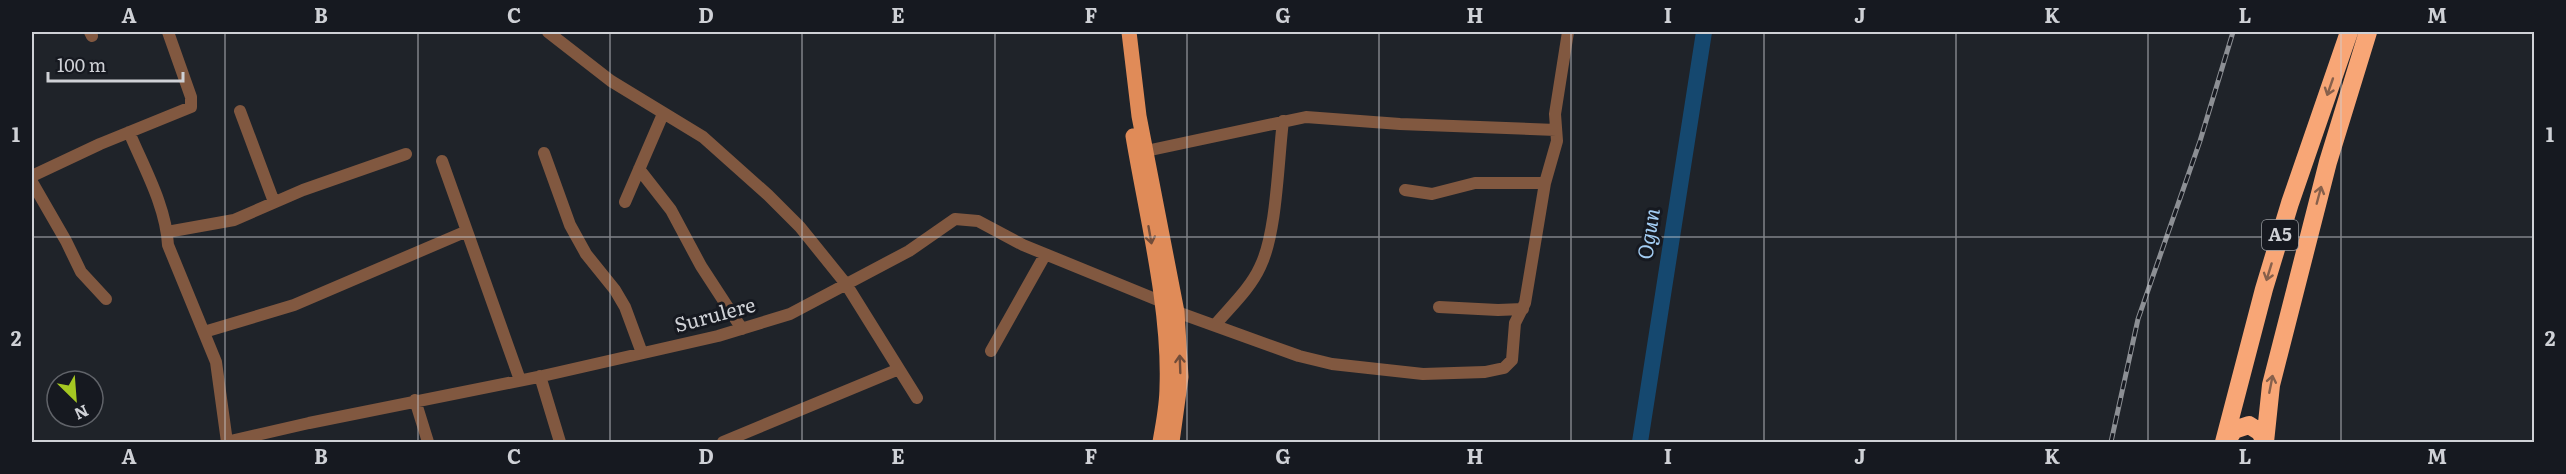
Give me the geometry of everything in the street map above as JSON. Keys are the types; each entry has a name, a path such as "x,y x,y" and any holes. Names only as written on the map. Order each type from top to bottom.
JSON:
{"highway":[{"name":"A5","path":"2225,442 2264,289 2290,203 2349,32"},
{"name":"A5","path":"2265,442 2273,374 2334,141 2368,32"},
{"name":"A5","path":"2225,442 2234,430 2249,425 2260,432 2265,442"}],"main road":[{"path":"1119,32 1129,115 1166,348 1167,388 1160,442"},
{"path":"1129,32 1139,116 1177,312 1181,377 1172,442"}],"street":[{"path":"32,176 190,107 192,104 168,32"},
{"path":"548,32 611,81 703,137 768,195 800,227 846,284 917,398"},
{"path":"1439,307 1522,309 1545,183 1557,141 1555,114 1568,32"},
{"path":"240,111 274,202"},
{"path":"625,202 663,114"},
{"path":"1146,151 1282,121 1318,116 1400,124 1556,129"},
{"path":"1215,325 1251,283 1261,266 1270,233 1282,121"},
{"path":"129,132 160,207 168,245 216,362 227,442"},
{"path":"544,153 570,225 586,254 615,290 625,307 642,353"},
{"path":"167,232 234,220 274,202 406,154"},
{"path":"442,161 520,380"},
{"path":"639,169 671,210 701,266 742,329"},
{"path":"32,182 81,272 106,299"},
{"path":"1406,190 1432,194 1474,183 1545,183"},
{"name":"Surulere","path":"227,442 415,400 540,376 742,329 790,314 909,251 955,219 978,220 1046,255 1160,301 1177,312 1299,357 1332,364 1423,374 1485,372 1504,368 1512,360 1515,323 1522,309"},
{"path":"204,332 294,305 467,231"},
{"path":"991,351 1046,255"},
{"path":"723,442 899,369"},
{"path":"540,376 560,442"},
{"path":"415,400 428,442"}],"waterway":[{"name":"Ogun","path":"1640,442 1704,32"}],"railway":[{"path":"2111,442 2138,319 2200,141 2233,32"}]}
